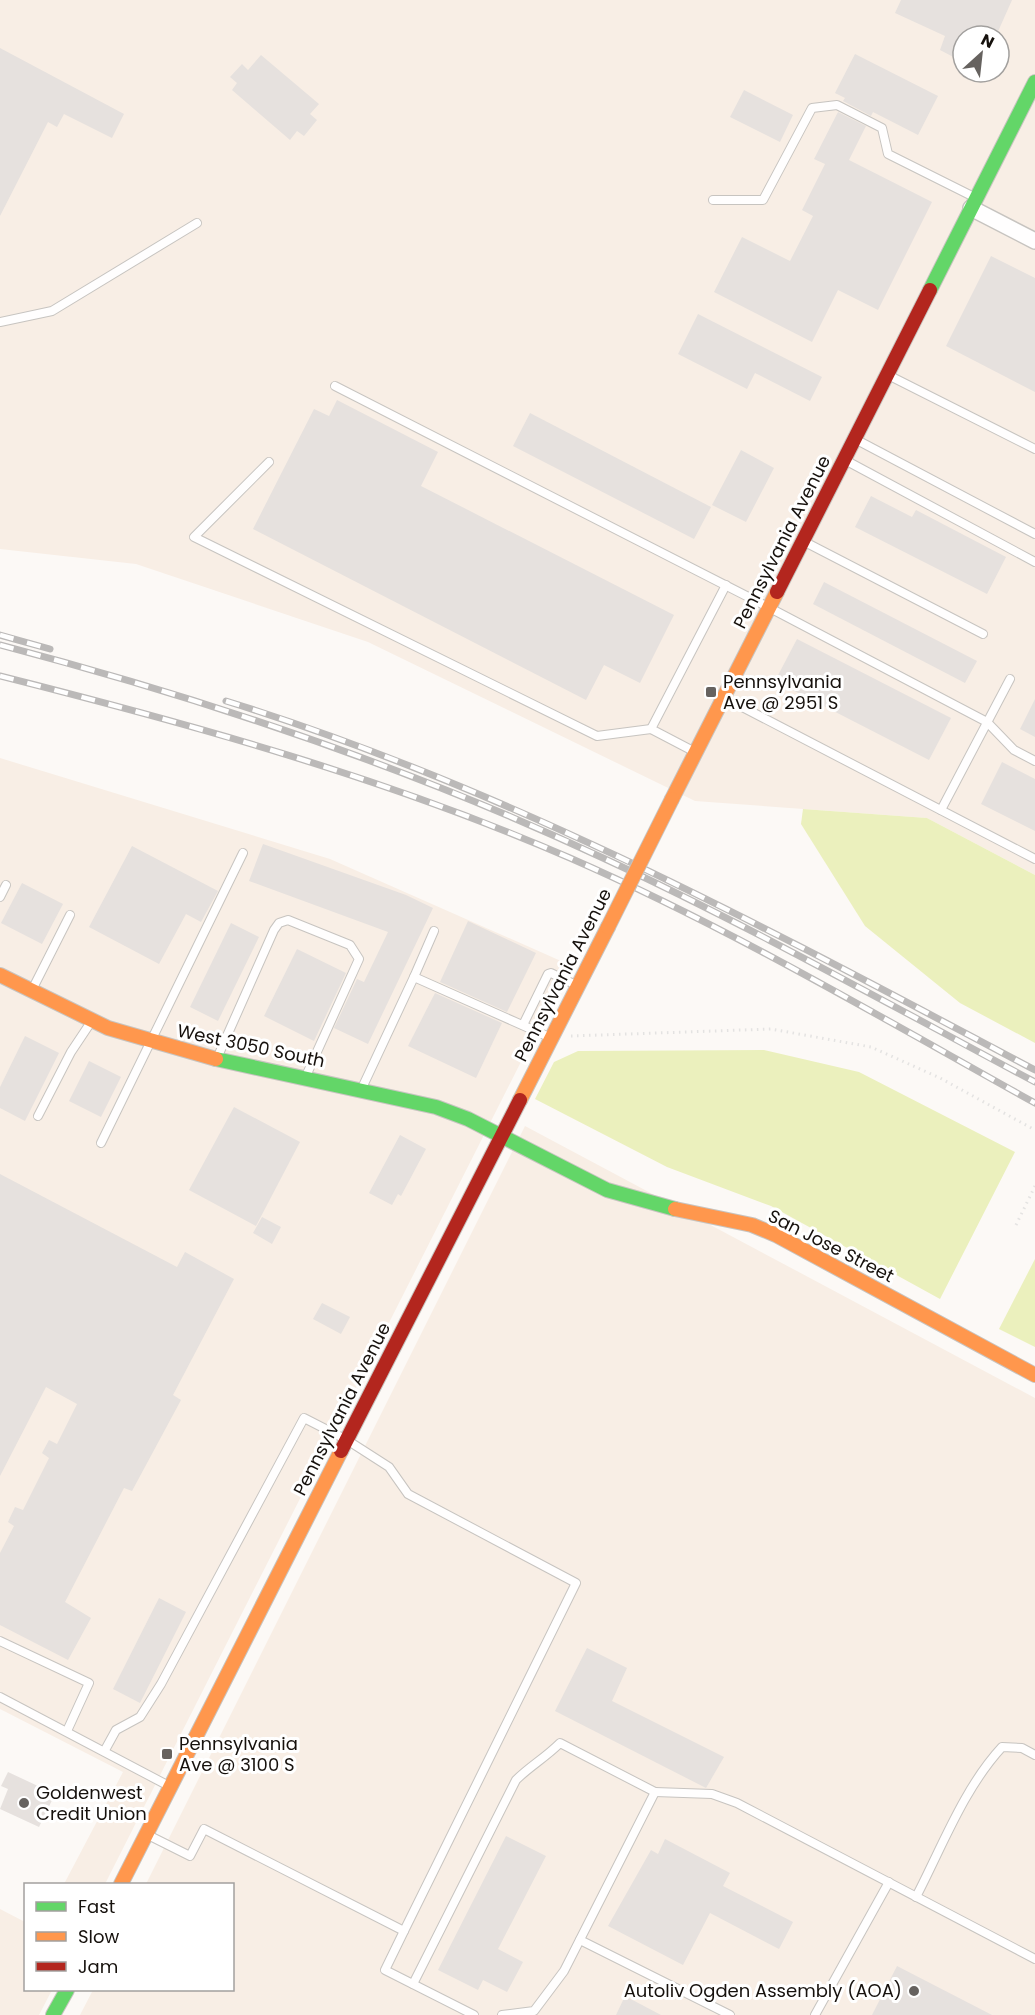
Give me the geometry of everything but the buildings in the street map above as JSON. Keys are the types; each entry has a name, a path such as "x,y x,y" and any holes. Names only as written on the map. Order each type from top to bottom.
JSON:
{"street":[{"name":"Pennsylvania Avenue","path":"122,1883 1035,82"},
{"path":"974,203 1035,241"},
{"name":"West 3050 South","path":"0,975 92,1021 151,1042 436,1107 501,1136"},
{"name":"San Jose Street","path":"501,1136 607,1190 644,1202 752,1225 776,1235 1035,1375"},
{"path":"53,2015 66,1991"}],"lane":[{"path":"713,200 763,200 812,108 837,105 882,128 888,154 974,203"},
{"path":"0,322 52,311 197,223"},
{"path":"887,375 1035,449"},
{"path":"335,386 726,585 987,722 1014,750 1035,762"},
{"path":"854,439 1035,534"},
{"path":"843,459 1035,562"},
{"path":"269,462 194,537 597,736 651,729 696,752"},
{"path":"802,541 982,634"},
{"path":"651,729 726,585"},
{"path":"941,810 1010,679"},
{"path":"724,698 1035,859"},
{"path":"101,1143 243,853"},
{"path":"0,897 6,885"},
{"path":"32,992 70,915"},
{"path":"217,1058 274,930 279,923 288,920 350,945 359,959 306,1077"},
{"path":"361,1089 434,931"},
{"path":"523,1025 548,974 551,972 578,986"},
{"path":"414,977 552,1038"},
{"path":"38,1116 71,1052 92,1021"},
{"path":"105,1750 116,1730 140,1717 161,1684 304,1418 347,1440 389,1467 408,1494 576,1583 385,1970 474,2015"},
{"path":"0,1641 89,1683 67,1731"},
{"path":"0,1697 170,1786"},
{"path":"413,1984 516,1780 529,1767 541,1762 560,1743 655,1792 712,1794 737,1803 1035,1959"},
{"path":"916,1897 970,1793 1002,1747 1022,1748 1035,1755"},
{"path":"502,2015 534,2011 564,1971 655,1792"},
{"path":"146,1834 190,1856 204,1829 404,1931"},
{"path":"815,2015 889,1882"},
{"path":"580,1940 730,2015"}],"path":[{"path":"552,1038 771,1029 871,1047 940,1078 1035,1130"},
{"path":"1016,1225 1035,1186"}],"shaded area":[{"path":"0,0 1035,0 1035,875 927,818 695,801 368,642 136,564 0,549"},
{"path":"0,758 330,859 570,965 106,1883 65,1883 123,1772 0,1709"},
{"path":"525,1126 1035,1398 1035,2015 80,2015 92,1991 234,1991 234,1883 146,1883"},
{"path":"0,1909 24,1921 24,1991 51,1991 39,2015 0,2015"}],"green space":[{"path":"803,809 927,818 1035,875 1035,1043 960,1003 865,926 801,824"},
{"path":"764,1050 859,1072 1015,1152 940,1299 771,1206 667,1167 535,1099 554,1062 578,1051"},
{"path":"1035,1259 1035,1347 999,1329"}],"railway":[{"path":"0,635 50,649"},
{"path":"0,645 230,712 381,765 530,825 712,911 1035,1082"},
{"path":"0,676 289,755 501,829 630,885 689,914 805,975 1035,1103"},
{"path":"226,701 332,736 436,776 639,866 739,915 1035,1070"}],"traffic: fast":[{"path":"930,290 1035,82"},
{"path":"216,1059 436,1107 468,1119 607,1190 675,1209"},
{"path":"53,2015 66,1991"}],"traffic: slow":[{"path":"672,799 777,592"},
{"path":"608,927 672,799"},
{"path":"520,1100 608,927"},
{"path":"0,975 108,1028 216,1059"},
{"path":"675,1209 752,1225 776,1235 1035,1375"},
{"path":"122,1883 341,1451"}],"traffic: jam":[{"path":"777,592 930,290"},
{"path":"341,1451 520,1100"}],"place":[{"name":"Pennsylvania Ave @ 2951 S","path":"711,692"},
{"name":"Pennsylvania Ave @ 3100 S","path":"167,1754"},
{"name":"Goldenwest Credit Union","path":"24,1803"},
{"name":"Autoliv Ogden Assembly (AOA)","path":"914,1991"}]}
